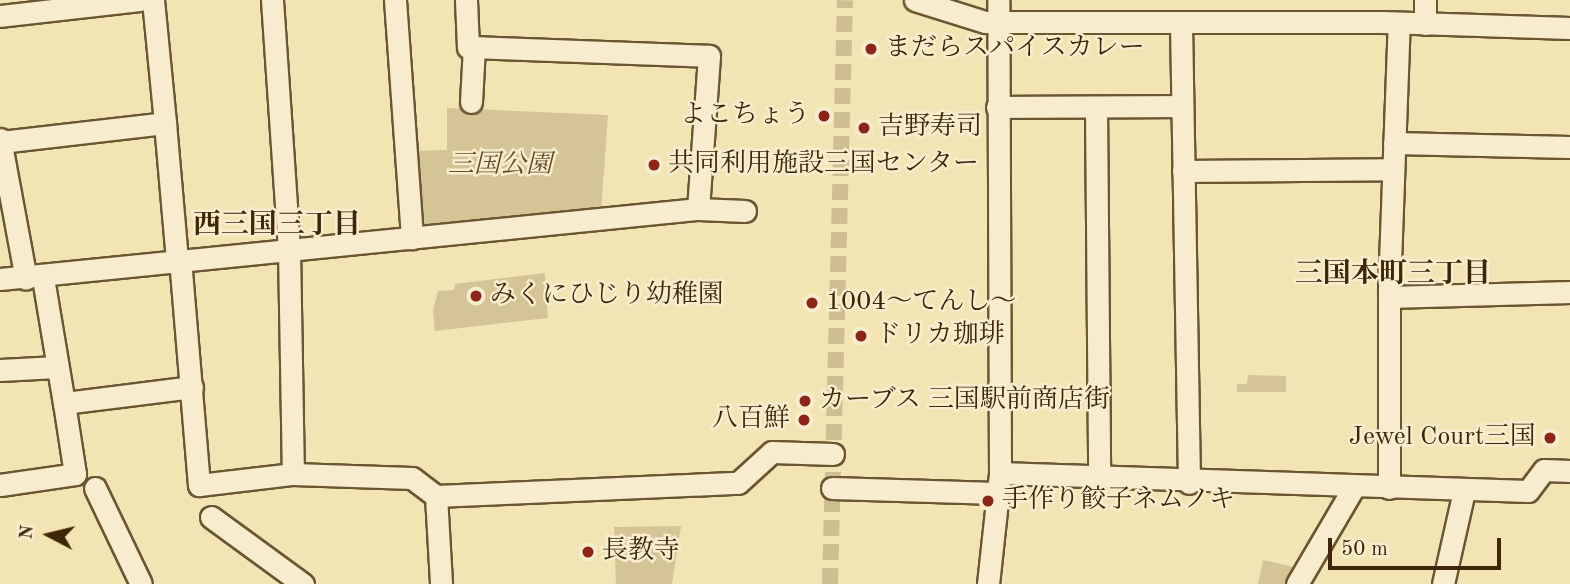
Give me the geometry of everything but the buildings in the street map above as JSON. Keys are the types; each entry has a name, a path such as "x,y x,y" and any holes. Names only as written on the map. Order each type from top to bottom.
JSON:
{"street":[{"path":"0,16 141,0"},
{"path":"153,0 192,387 199,485 293,474 412,478 436,496 738,483 772,452 833,454"},
{"path":"272,0 289,248 293,474"},
{"path":"395,0 412,238"},
{"path":"466,0 468,47 709,56 698,209"},
{"path":"915,0 999,22 1399,23 1570,28"},
{"path":"988,584 998,483 998,0"},
{"path":"1424,24 1425,0"},
{"path":"1181,23 1189,483"},
{"path":"1389,488 1389,297 1399,23"},
{"path":"471,102 474,47"},
{"path":"997,107 1182,106"},
{"path":"1096,107 1099,478"},
{"path":"0,485 75,474 57,367 0,140 165,123"},
{"path":"1394,142 1570,147"},
{"path":"1183,171 1393,169"},
{"path":"0,279 34,279 178,259 698,209 745,211"},
{"path":"1389,297 1570,292"},
{"path":"0,370 57,367"},
{"path":"64,403 192,387"},
{"path":"832,488 1099,478 1189,483 1528,491 1544,470 1570,471"},
{"path":"1297,584 1354,487"},
{"path":"95,488 141,584"},
{"path":"1443,584 1464,491"},
{"path":"436,496 441,584"},
{"path":"211,517 303,584"}],"green space":[{"name":"三国公園","path":"447,108 608,115 601,211 416,230 411,151 447,150"},
{"path":"545,273 548,318 435,331 433,310 438,291 454,290 455,284"},
{"path":"1248,375 1286,376 1286,392 1237,392 1237,384 1247,384"},
{"path":"681,526 672,584 616,584 614,527"},
{"path":"1263,560 1298,568 1289,584 1258,584"}],"tunnel":[{"path":"830,584 845,0"}],"place":[{"name":"まだらスパイスカレー","path":"871,49"},
{"name":"よこちょう","path":"824,116"},
{"name":"吉野寿司","path":"864,128"},
{"name":"共同利用施設三国センター","path":"654,165"},
{"name":"みくにひじり幼稚園","path":"476,296"},
{"name":"1004〜てんし〜","path":"812,303"},
{"name":"ドリカ珈琲","path":"861,336"},
{"name":"カーブス 三国駅前商店街","path":"805,401"},
{"name":"八百鮮","path":"804,420"},
{"name":"Jewel Court三国","path":"1550,438"},
{"name":"手作り餃子ネムノキ","path":"988,501"},
{"name":"長教寺","path":"588,552"}],"district":[{"name":"西三国三丁目","path":"277,226"},
{"name":"三国本町三丁目","path":"1393,275"}]}
